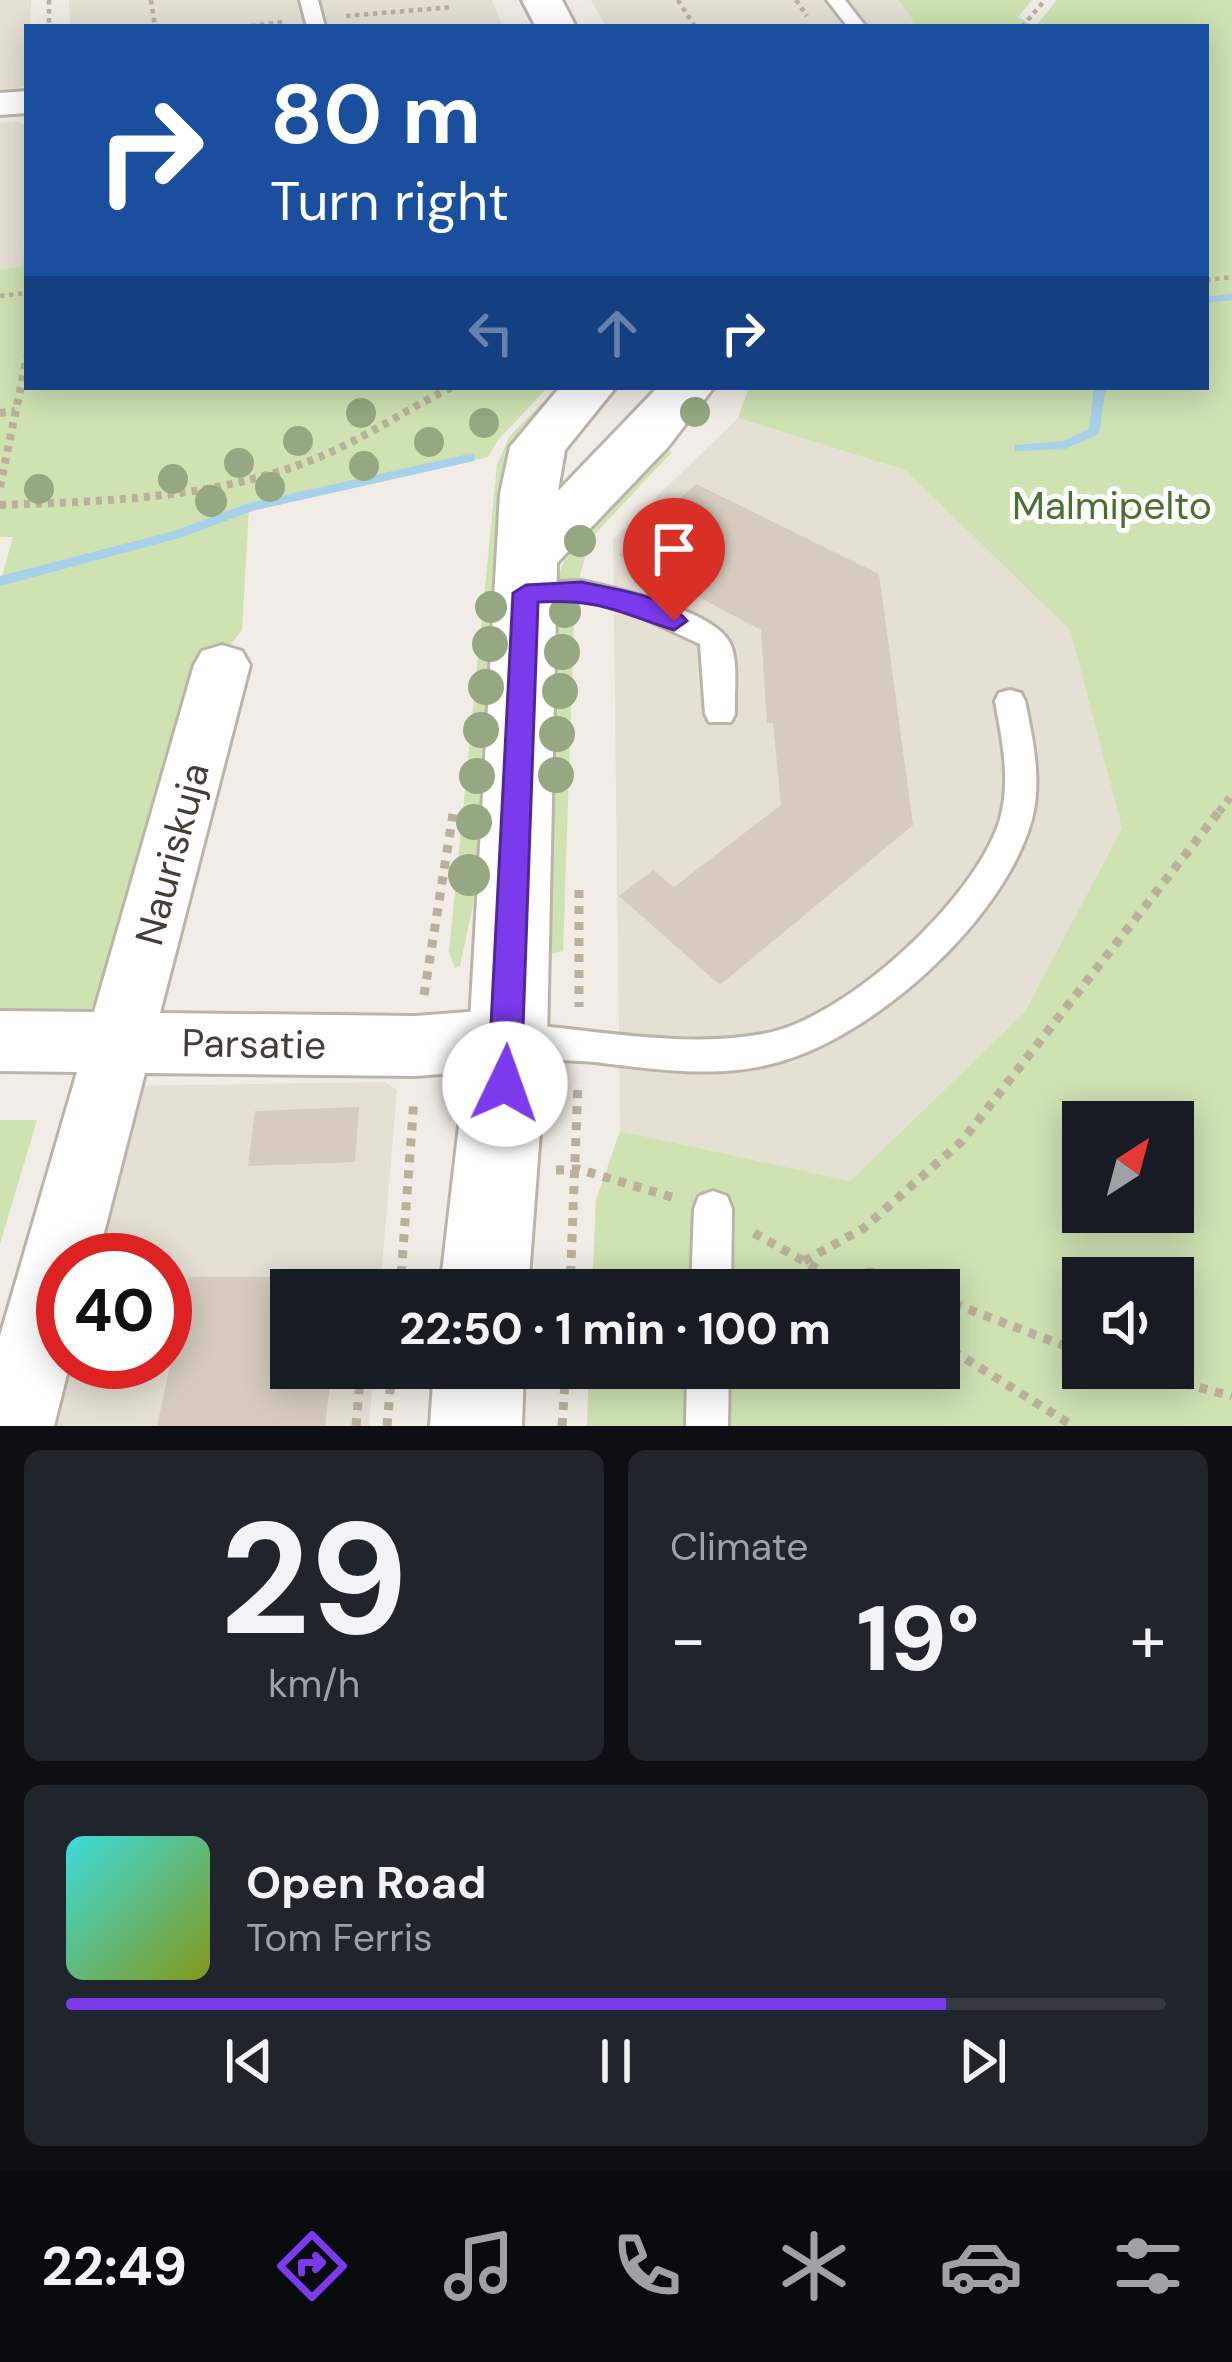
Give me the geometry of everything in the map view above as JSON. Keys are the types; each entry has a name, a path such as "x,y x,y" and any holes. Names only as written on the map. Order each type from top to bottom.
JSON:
{"street":[{"path":"486,1269 508,1039 529,494 538,447 586,390"},
{"path":"526,575 685,390"},
{"name":"Nauriskuja","path":"14,1426 222,665"},
{"name":"Parsatie","path":"0,1041 415,1046 508,1039"},
{"path":"476,1426 478,1389"}],"lane":[{"path":"836,0 855,24"},
{"path":"526,575 639,604 710,638 718,648 719,714"},
{"path":"508,1039 723,1056 775,1049 859,1006 940,940 993,866 1016,822 1022,757 1010,701"},
{"path":"712,1269 713,1209"},
{"path":"707,1426 708,1389"}],"path":[{"path":"396,0 400,11"},
{"path":"1025,24 1045,0"},
{"path":"0,488 24,370"},
{"path":"0,505 155,495 268,475 333,451 446,390"},
{"path":"0,413 15,411"},
{"path":"819,1269 804,1261 864,1228 962,1142 1232,795"},
{"path":"402,1269 411,1177 415,1046 455,802"},
{"path":"571,1269 578,1169 579,878"},
{"path":"578,1169 713,1209"},
{"path":"960,1306 1062,1345"},
{"path":"960,1355 1073,1426"},
{"path":"1194,1386 1232,1396"},
{"path":"356,1426 359,1389"},
{"path":"386,1426 390,1389"},
{"path":"562,1426 565,1389"}],"shaded area":[{"path":"0,0 31,0 30,24 24,24 24,85 0,95"},
{"path":"69,0 492,0 502,24 70,24"},
{"path":"591,0 898,0 916,24 604,24"},
{"path":"0,123 24,125 24,231 23,266 0,270"},
{"path":"738,418 905,470 1070,630 1122,828 1024,1013 850,1181 620,1131 613,539"},
{"path":"385,1082 397,1090 382,1269 270,1269 270,1389 372,1389 369,1426 36,1426 46,1389 192,1389 192,1233 86,1233 125,1086"}],"green space":[{"path":"898,0 1032,0 1018,17 1030,24 916,24"},
{"name":"Malmipelto","path":"1057,0 1232,0 1232,1426 587,1426 588,1389 960,1389 960,1269 593,1269 596,1200 620,1131 850,1181 1024,1013 1122,828 1070,630 905,470 738,418 748,390 1209,390 1209,24 1037,24"},
{"path":"24,248 24,390 545,390 488,457 249,508 242,630 184,704 99,996 87,1014 0,1017 0,583 13,537 0,537 0,270 23,266"},
{"path":"543,402 553,405 504,586 476,891 460,966 455,968 449,952 497,465 509,437"},
{"path":"659,446 672,452 590,539 575,593 563,951 552,954 546,886 558,577 569,546"},
{"path":"0,1120 37,1120 0,1244"}],"building":[{"path":"696,484 879,574 913,825 720,985 619,896 653,870 674,887 781,805 773,723 767,723 761,630 619,555"},
{"path":"359,1107 355,1162 248,1166 255,1111"},
{"path":"192,1277 270,1277 270,1389 329,1389 325,1426 157,1426 165,1389 192,1389"}],"waterway":[{"path":"1209,300 1232,297"},
{"path":"1020,448 1065,445 1095,431 1100,390"},
{"path":"0,581 178,534 249,507 469,458"}],"route":[{"path":"505,1084 526,593 582,591 639,604 674,621"}]}
